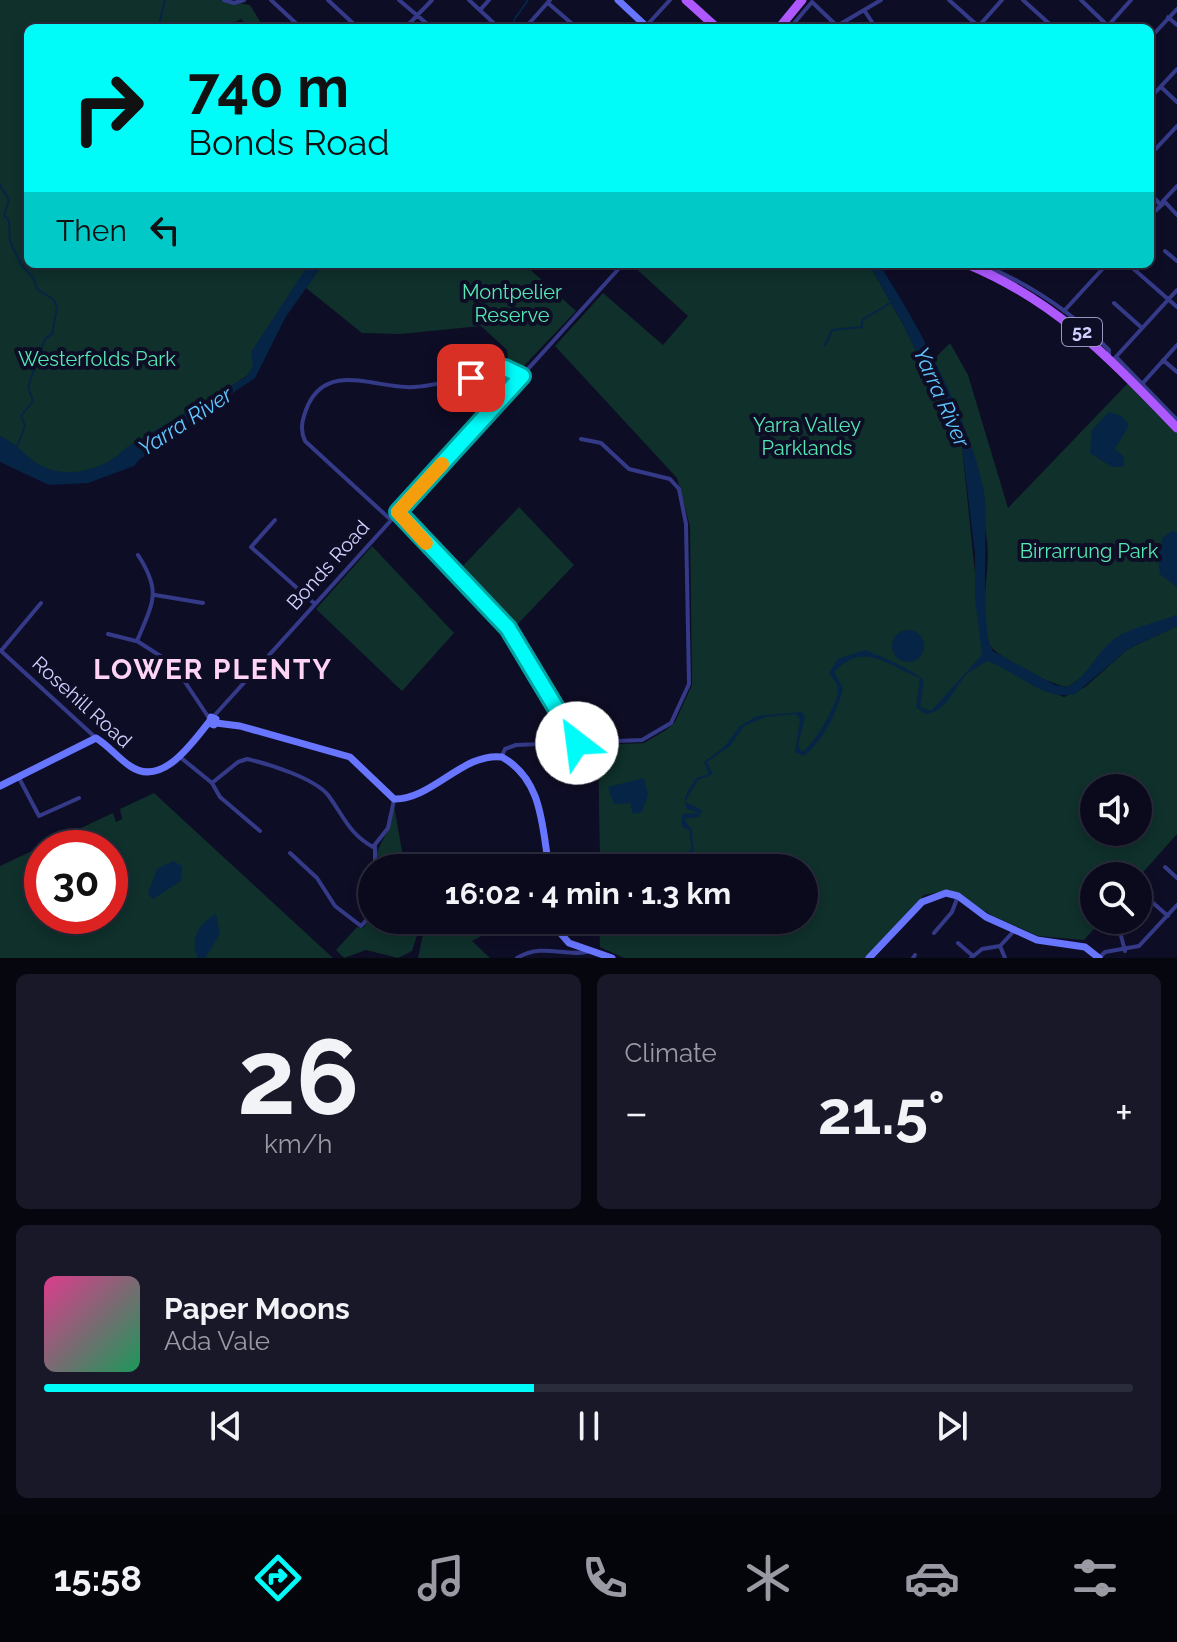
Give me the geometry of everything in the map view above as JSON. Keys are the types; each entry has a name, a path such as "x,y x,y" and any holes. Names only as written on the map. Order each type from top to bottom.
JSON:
{"main road":[{"path":"686,0 713,24"},
{"path":"694,0 721,24"},
{"path":"785,24 808,0"},
{"name":"52","path":"993,269 1062,314 1112,359 1177,428"}],"street":[{"path":"224,0 237,3 244,0"},
{"path":"271,0 297,24"},
{"path":"328,0 354,24"},
{"path":"399,0 427,24"},
{"path":"409,24 432,0"},
{"path":"469,0 495,24"},
{"path":"480,10 489,0"},
{"path":"649,24 670,0"},
{"path":"793,24 808,0 835,24"},
{"path":"843,24 881,0"},
{"path":"949,0 975,24"},
{"path":"981,24 1002,0"},
{"path":"1023,0 1050,24"},
{"path":"1081,0 1104,24"},
{"path":"1110,24 1131,0"},
{"path":"529,24 549,1 573,24"},
{"path":"619,2 643,24"},
{"path":"1154,33 1177,9"},
{"path":"864,10 873,24"},
{"path":"1168,17 1177,25"},
{"path":"1154,94 1177,69"},
{"path":"1160,87 1177,102"},
{"path":"1154,151 1177,126"},
{"path":"1154,212 1177,186"},
{"path":"1154,197 1177,215"},
{"path":"1165,251 1177,261"},
{"name":"Bonds Road","path":"146,772 163,768 212,719 619,268"},
{"path":"1062,314 1100,268"},
{"path":"1133,268 1177,307"},
{"path":"1177,290 1112,359 1177,420"},
{"path":"1114,303 1142,328"},
{"path":"1142,384 1177,345"},
{"path":"1163,360 1177,372"},
{"path":"391,520 305,441 302,423 315,395 331,383 348,379 410,387 471,378 505,368 522,376"},
{"path":"502,757 505,749 516,745 646,738 671,723 689,684 686,524 676,482 629,469 608,447 581,439"},
{"path":"398,512 508,628 577,743"},
{"path":"275,520 251,547 315,604"},
{"path":"137,641 155,595 150,574 138,555"},
{"path":"155,595 203,603"},
{"path":"0,651 41,603"},
{"path":"108,634 137,641 173,664 212,719 350,757 394,799"},
{"name":"Rosehill Road","path":"0,651 96,738 133,768 146,772"},
{"path":"0,786 96,738"},
{"path":"178,755 212,783 220,797 260,831"},
{"path":"394,799 438,784 489,757 502,757 523,775 537,796 547,854"},
{"path":"212,783 238,762 247,759 309,779 326,793 353,832 375,847"},
{"path":"19,778 39,816 79,798"},
{"path":"375,854 375,847 390,823 394,799"},
{"path":"290,853 317,878 335,906 358,924"},
{"path":"1165,867 1177,878"},
{"path":"873,957 928,897 946,893 958,896 986,917 1037,940 1085,947 1099,958 1105,952 1125,951 1139,946 1177,905"},
{"path":"934,933 952,912 958,896"},
{"path":"1152,902 1168,916"},
{"path":"958,943 972,957 982,949 1000,946 1014,930"},
{"path":"561,934 569,943 612,958"},
{"path":"1121,934 1125,951"},
{"path":"1000,946 1005,958"},
{"path":"517,958 532,950 577,955 591,950"}],"green space":[{"name":"Westerfolds Park","path":"0,0 220,0 250,5 262,24 245,24 241,19 231,24 24,24 24,268 308,268 254,371 120,461 88,474 54,475 0,440"},
{"name":"Montpelier Reserve","path":"320,268 528,268 576,311 520,370 509,365 507,350 481,326 400,334 362,333 306,288"},
{"name":"Yarra Valley Parklands","path":"635,268 871,268 904,326 962,446 983,652 1030,683 1064,697 1085,687 1128,649 1177,626 1177,834 1152,862 1080,862 1080,934 1089,934 1084,940 1038,936 993,916 950,890 924,895 868,958 624,958 600,947 600,934 818,934 818,854 600,854 598,745 644,743 666,730 675,722 692,685 690,526 677,478 555,346 603,293 663,345 688,316"},
{"name":"Birrarrung Park","path":"950,343 968,375 1008,508 1128,383 1177,432 1177,615 1120,636 1085,675 1068,687 1026,670 989,644 984,621 987,541 984,517 960,426 933,360"},
{"path":"519,507 574,565 513,629 458,571"},
{"path":"372,546 454,633 402,691 316,609"},
{"path":"154,793 333,958 0,958 0,866 24,855 24,934 128,934 128,830 77,830 113,813 116,822 122,819 120,809"},
{"path":"394,806 403,854 376,854 390,825"},
{"path":"357,927 358,934 417,934 412,951 398,958 366,950 344,958 336,950"},
{"path":"423,934 485,934 472,941 490,958 418,958"}],"water":[{"name":"Yarra River","path":"306,268 320,268 285,318 255,378 191,421 157,451 141,458 134,466 88,483 49,485 0,462 0,436 46,468 84,471 108,462 127,447 246,377 253,366 251,352"},
{"name":"Yarra River","path":"871,268 881,268 926,344 956,406 978,466 985,509 986,623 993,651 1055,685 1068,687 1119,636 1177,615 1177,626 1128,649 1075,694 1063,695 1041,689 987,661 967,674 944,705 925,714 916,707 920,678 876,658 855,658 834,672 843,688 837,707 824,734 804,756 795,752 800,720 796,714 765,717 744,726 730,746 707,762 713,774 698,780 685,802 696,778 709,774 704,762 725,746 740,726 757,716 801,712 805,717 798,745 802,752 807,748 834,705 838,687 829,673 838,659 865,650 906,669 920,677 924,681 920,707 931,711 982,655 975,599 975,554 962,446 904,326"},
{"path":"1109,412 1121,416 1129,425 1115,449 1124,457 1124,467 1112,467 1090,453 1092,430"},
{"path":"1172,531 1177,532 1177,587 1160,574 1158,559 1163,537"},
{"path":"908,630 919,635 924,646 919,657 908,662 897,657 892,646 897,635"},
{"path":"644,778 648,795 642,812 633,814 630,803 614,804 608,787"},
{"path":"685,802 702,810 699,817 684,819 692,830 694,854 680,854 692,850 689,830 682,827 682,814 700,813 687,809"},
{"path":"173,861 182,866 181,881 153,899 148,894 157,869"},
{"path":"216,914 220,934 205,958 198,958 195,951 197,933"}],"waterway":[{"path":"159,24 165,0"},
{"path":"514,24 528,0"},
{"path":"0,185 9,200 4,215 9,221 10,241 24,267"},
{"path":"17,447 25,426 21,416 33,401 28,387 45,339 52,334 57,307 53,299 37,289 34,279 24,268"},
{"path":"825,346 832,330 862,327 862,320 892,302"}],"slow traffic":[{"path":"426,543 398,512 442,464"}],"district":[{"name":"LOWER PLENTY","path":"213,669"}],"route":[{"path":"471,378 505,368 522,376 398,512 508,628 573,731 577,743"}]}
